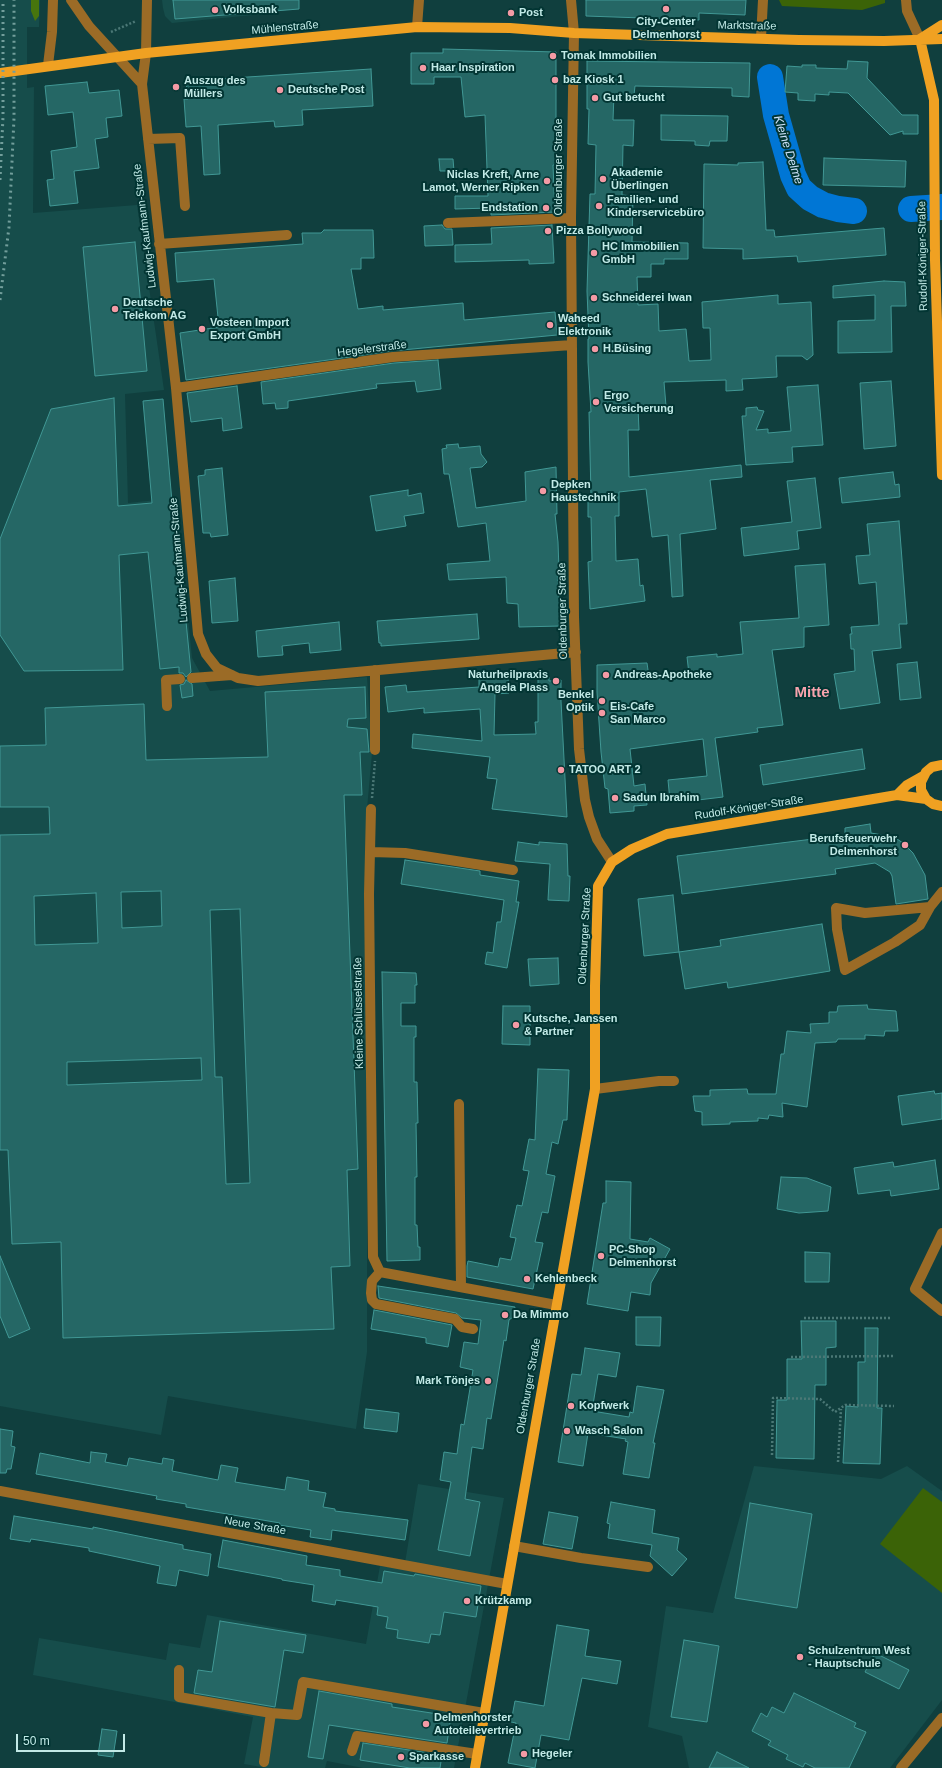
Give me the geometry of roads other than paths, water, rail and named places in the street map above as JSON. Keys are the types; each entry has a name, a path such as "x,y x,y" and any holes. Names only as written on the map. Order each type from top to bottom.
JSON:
{"main road":[{"path":"920,39 942,25"},
{"name":"Mühlenstraße","path":"0,73 48,65 146,53 417,27 510,28 574,33"},
{"name":"Marktstraße","path":"574,33 884,41 942,39"},
{"name":"Rudolf-Königer-Straße","path":"920,39 934,100 934,195 942,475"},
{"path":"897,796 907,785 923,776 932,767 942,764"},
{"path":"923,776 921,790 926,799"},
{"name":"Rudolf-Königer-Straße","path":"612,862 632,849 667,834 897,796 926,799 933,804 942,806"},
{"name":"Oldenburger Straße","path":"475,1768 595,1089 595,986 598,886 612,862"}],"street":[{"path":"48,65 52,32 53,0"},
{"path":"71,0 89,26 142,84"},
{"name":"Ludwig-Kaufmann-Straße","path":"148,0 146,53 142,84 176,388 198,634 206,654 217,668 238,678 258,681 576,652"},
{"path":"417,27 419,0"},
{"name":"Oldenburger Straße","path":"571,0 574,33 571,218 574,617 579,749 585,800 597,839 612,862"},
{"path":"763,0 766,38"},
{"path":"906,0 907,11 920,39"},
{"path":"148,139 180,138 185,206"},
{"path":"448,222 571,218"},
{"path":"159,244 287,235"},
{"name":"Hegelerstraße","path":"176,388 393,357 572,345"},
{"path":"375,670 375,750"},
{"path":"192,678 232,675"},
{"path":"167,706 166,680 180,679"},
{"name":"Kleine Schlüsselstraße","path":"371,809 369,894 373,1257 380,1272"},
{"path":"371,852 405,853 513,870"},
{"path":"930,906 864,913 836,908 837,929 845,970 895,942 920,925 930,906 942,892"},
{"path":"595,1089 659,1081 674,1081"},
{"path":"459,1104 461,1287"},
{"path":"942,1233 915,1289 942,1311"},
{"path":"473,1330 462,1327 455,1319 376,1304 372,1300 372,1281 380,1272 556,1305"},
{"name":"Neue Straße","path":"0,1491 507,1584"},
{"path":"514,1546 581,1558 648,1566"},
{"path":"179,1670 179,1697 271,1713 297,1715 303,1682 484,1713"},
{"path":"264,1762 271,1713"},
{"path":"901,1768 942,1718"},
{"path":"352,1751 357,1736 477,1754"}],"waterway":[{"name":"Kleine Delme","path":"770,77 776,115 793,175 799,188 810,198 823,205 854,211"},
{"name":"Kleine Delme","path":"911,209 942,207"}],"railway":[{"path":"0,180 3,117 3,0"},
{"path":"0,300 9,227 14,118 14,0"}],"place":[{"name":"City-Center Delmenhorst","path":"666,9"},
{"name":"Volksbank","path":"215,10"},
{"name":"Post","path":"511,13"},
{"name":"Tomak Immobilien","path":"553,56"},
{"name":"Haar Inspiration","path":"423,68"},
{"name":"baz Kiosk 1","path":"555,80"},
{"name":"Auszug des Müllers","path":"176,87"},
{"name":"Deutsche Post","path":"280,90"},
{"name":"Gut betucht","path":"595,98"},
{"name":"Akademie Überlingen","path":"603,179"},
{"name":"Niclas Kreft, Arne Lamot, Werner Ripken","path":"547,181"},
{"name":"Familien- und Kinderservicebüro","path":"599,206"},
{"name":"Endstation","path":"546,208"},
{"name":"Pizza Bollywood","path":"548,231"},
{"name":"HC Immobilien GmbH","path":"594,253"},
{"name":"Schneiderei Iwan","path":"594,298"},
{"name":"Deutsche Telekom AG","path":"115,309"},
{"name":"Waheed Elektronik","path":"550,325"},
{"name":"Vosteen Import Export GmbH","path":"202,329"},
{"name":"H.Büsing","path":"595,349"},
{"name":"Ergo Versicherung","path":"596,402"},
{"name":"Depken Haustechnik","path":"543,491"},
{"name":"Andreas-Apotheke","path":"606,675"},
{"name":"Naturheilpraxis Angela Plass","path":"556,681"},
{"name":"Benkel Optik","path":"602,701"},
{"name":"Eis-Cafe San Marco","path":"602,713"},
{"name":"TATOO ART 2","path":"561,770"},
{"name":"Sadun Ibrahim","path":"615,798"},
{"name":"Berufsfeuerwehr Delmenhorst","path":"905,845"},
{"name":"Kutsche, Janssen & Partner","path":"516,1025"},
{"name":"PC-Shop Delmenhorst","path":"601,1256"},
{"name":"Kehlenbeck","path":"527,1279"},
{"name":"Da Mimmo","path":"505,1315"},
{"name":"Mark Tönjes","path":"488,1381"},
{"name":"Kopfwerk","path":"571,1406"},
{"name":"Wasch Salon","path":"567,1431"},
{"name":"Krützkamp","path":"467,1601"},
{"name":"Schulzentrum West - Hauptschule","path":"800,1657"},
{"name":"Delmenhorster Autoteilevertrieb","path":"426,1724"},
{"name":"Hegeler","path":"524,1754"},
{"name":"Sparkasse","path":"401,1757"}],"district":[{"name":"Mitte","path":"812,693"}]}
